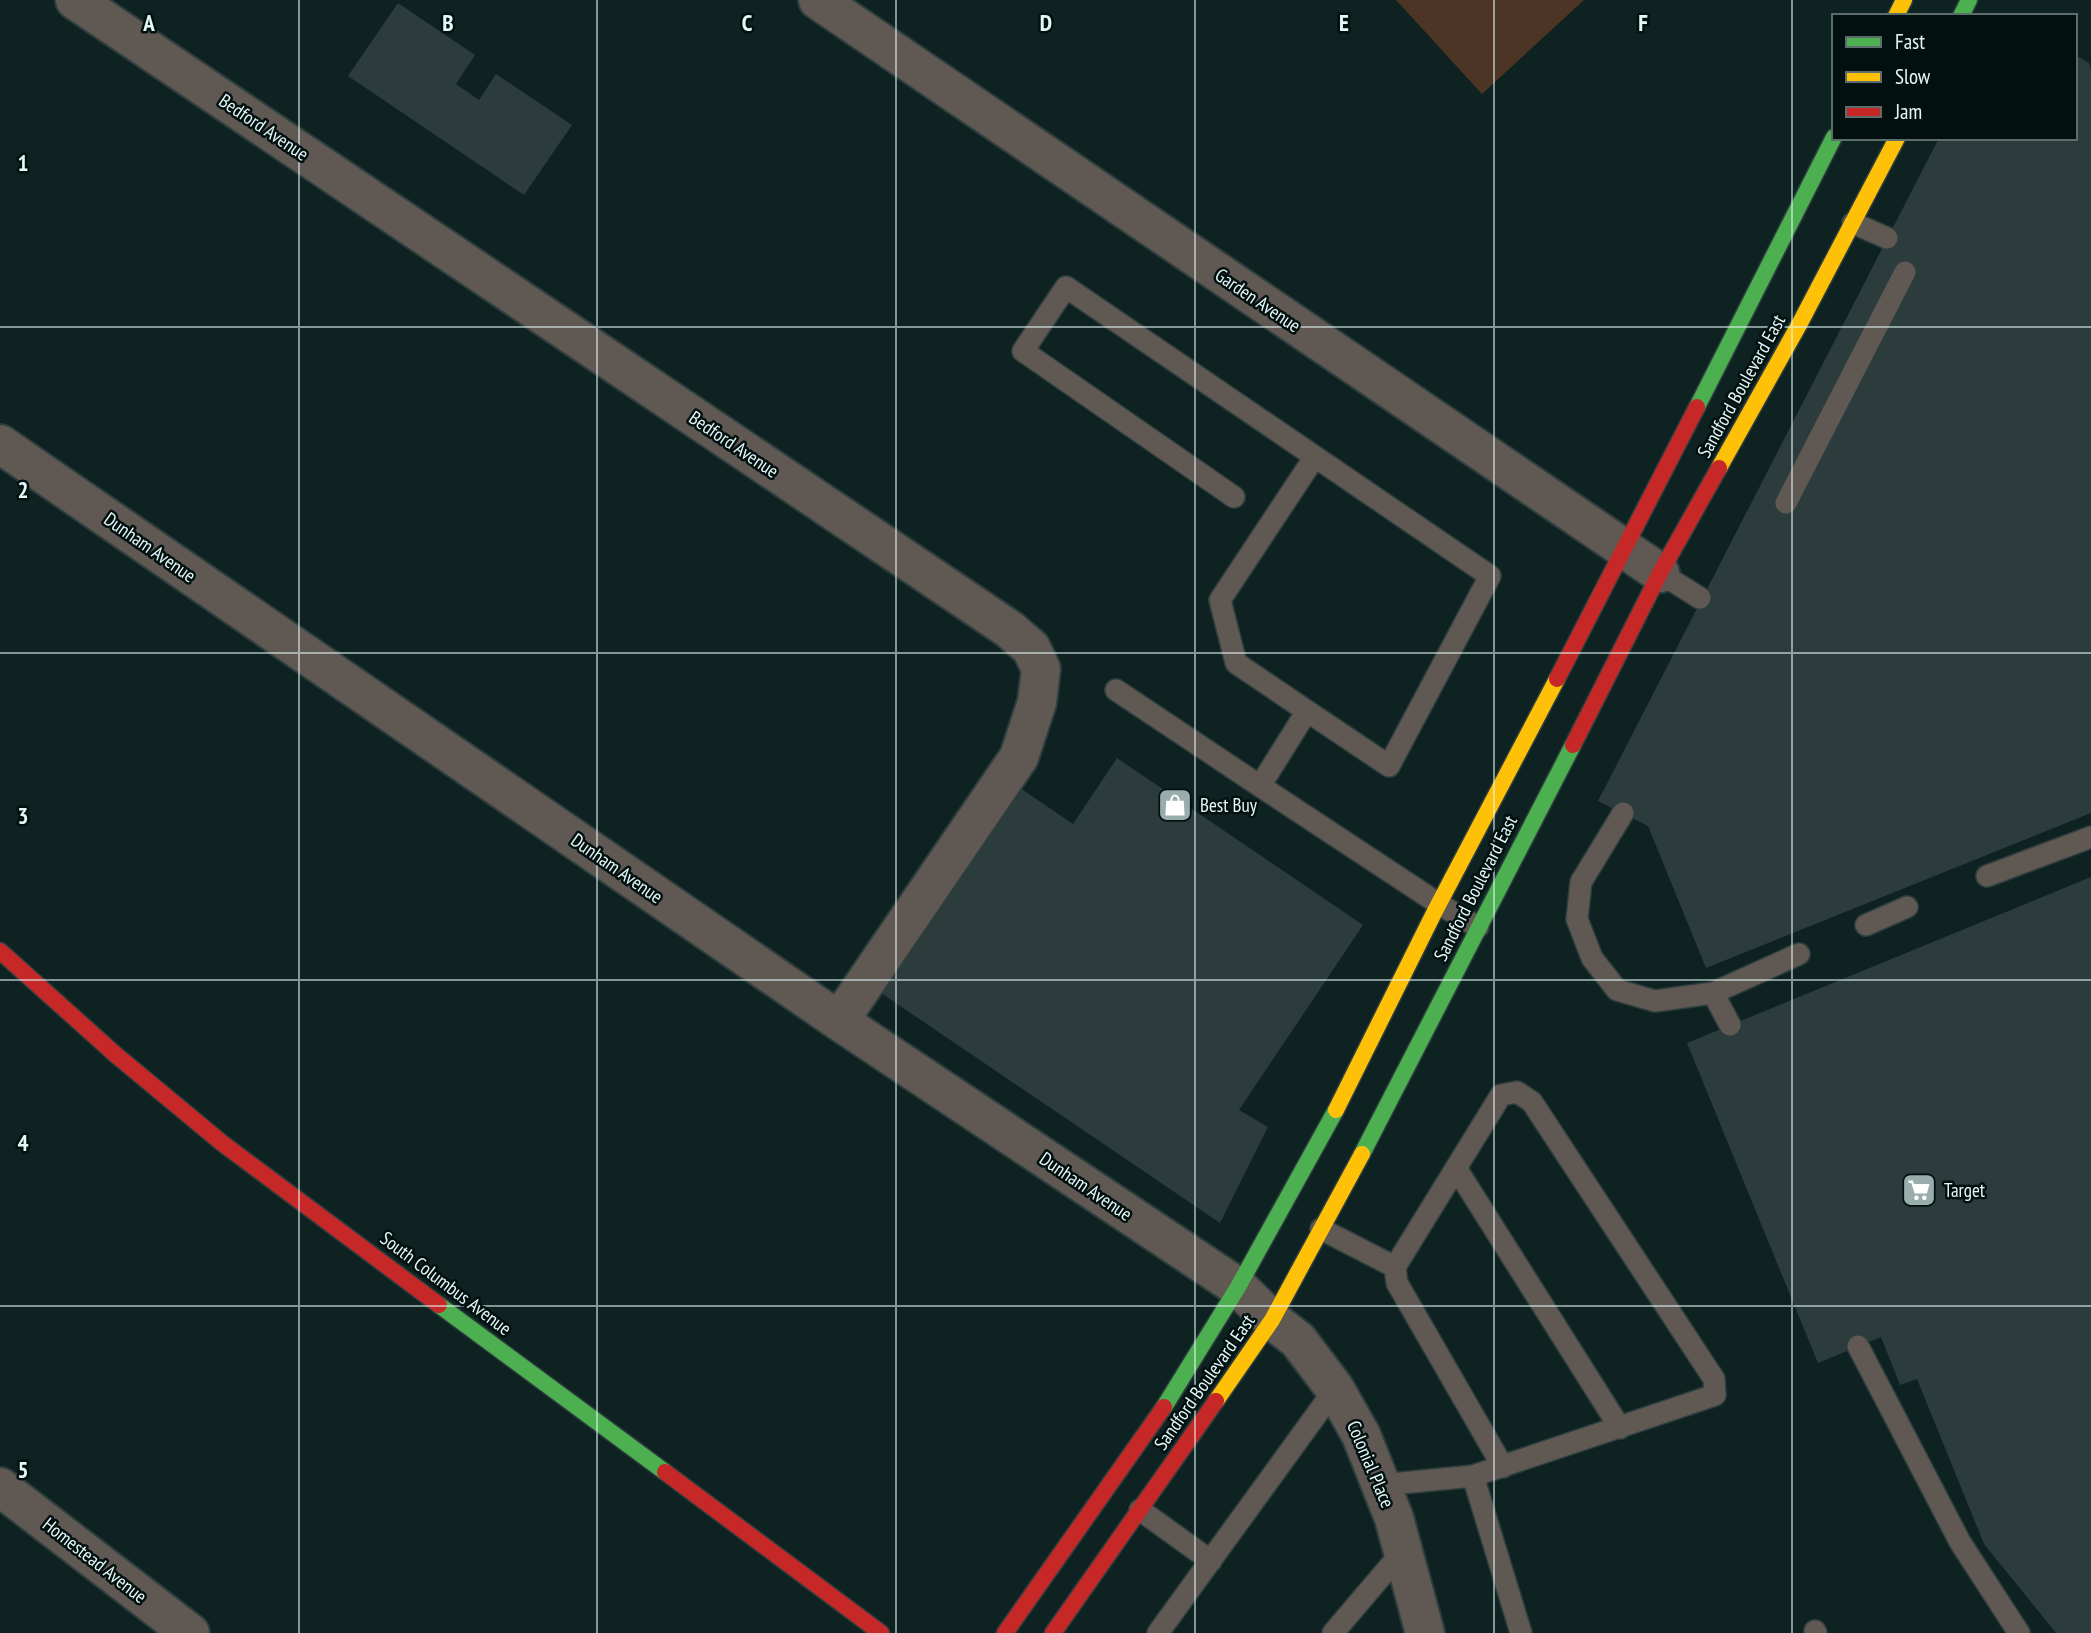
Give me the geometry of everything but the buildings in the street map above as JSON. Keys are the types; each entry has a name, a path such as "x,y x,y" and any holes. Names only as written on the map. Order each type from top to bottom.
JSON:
{"street":[{"name":"Bedford Avenue","path":"75,0 986,613 1031,648 1041,669 1037,702 1019,757 839,1021"},
{"name":"Garden Avenue","path":"818,0 1660,573"},
{"name":"Sandford Boulevard East","path":"1005,1633 1170,1399 1238,1287 1346,1091 1439,904 1624,550 1832,140"},
{"name":"Sandford Boulevard East","path":"1053,1633 1272,1320 1396,1092 1660,573 1800,323 1896,140"},
{"name":"Dunham Avenue","path":"0,444 839,1021 1238,1287 1272,1320"},
{"name":"South Columbus Avenue","path":"0,951 116,1055 222,1143 881,1633"},
{"name":"Colonial Place","path":"1272,1320 1298,1340 1335,1390 1361,1434 1394,1518 1425,1633"},
{"name":"Homestead Avenue","path":"0,1487 190,1633"}],"lane":[{"path":"1853,223 1887,238"},
{"path":"1786,503 1905,272"},
{"path":"1234,497 1023,351 1066,287 1490,576 1390,766 1236,663 1220,600 1314,458"},
{"name":"Garden Avenue","path":"1660,573 1700,598"},
{"path":"1116,690 1439,904 1478,927"},
{"path":"1260,786 1307,711"},
{"path":"1623,813 1581,882 1577,919 1592,958 1618,990 1655,1000 1713,993 1799,954"},
{"path":"1987,876 2091,837"},
{"path":"1866,925 1907,907"},
{"path":"1713,993 1730,1025"},
{"path":"1381,1485 1473,1476 1620,1428 1715,1395 1714,1380 1532,1102 1517,1092 1501,1095 1395,1267 1397,1283 1503,1466"},
{"path":"1456,1168 1620,1428"},
{"path":"1321,1229 1395,1267"},
{"path":"1858,1346 1960,1542 2019,1633"},
{"path":"1158,1633 1335,1390"},
{"path":"1473,1476 1521,1633"},
{"path":"1140,1510 1211,1561"},
{"path":"1333,1633 1402,1552"}],"shaded area":[{"path":"1396,0 1584,0 1482,94"}],"traffic: fast":[{"path":"1962,14 1969,0"},
{"path":"1697,407 1832,140"},
{"path":"1362,1154 1573,745"},
{"path":"1164,1407 1238,1287 1336,1110"},
{"path":"439,1305 665,1472"}],"traffic: slow":[{"path":"1897,14 1904,0"},
{"path":"1719,468 1800,323 1896,140"},
{"path":"1336,1110 1435,911 1557,679"},
{"path":"1216,1401 1272,1320 1362,1154"}],"traffic: jam":[{"path":"1557,679 1697,407"},
{"path":"1573,745 1660,573 1719,468"},
{"path":"0,951 116,1055 222,1143 439,1305"},
{"path":"1053,1633 1216,1401"},
{"path":"1005,1633 1164,1407"},
{"path":"665,1472 881,1633"}],"place":[{"name":"Best Buy","path":"1175,805"},
{"name":"Target","path":"1919,1190"}]}
